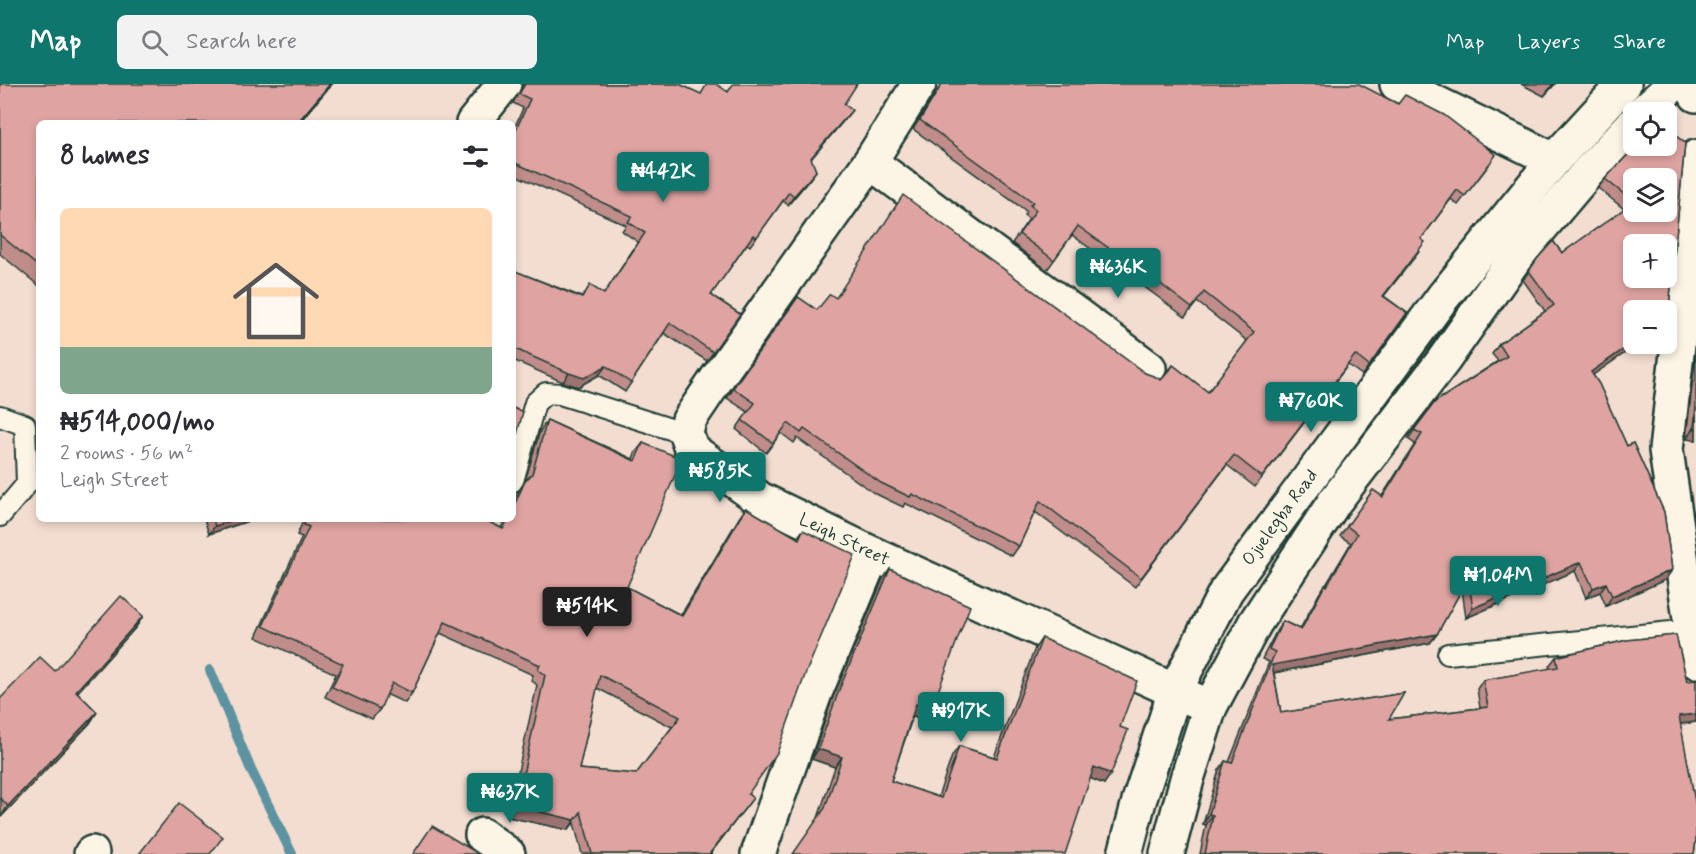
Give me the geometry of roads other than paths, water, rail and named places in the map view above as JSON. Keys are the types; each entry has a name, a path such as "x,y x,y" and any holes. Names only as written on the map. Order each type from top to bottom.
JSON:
{"street":[{"path":"475,120 504,84"},
{"path":"686,434 689,420 870,162 919,84"},
{"path":"1396,84 1554,160"},
{"name":"Ojuelegba Road","path":"1125,854 1139,801 1174,691 1226,591 1443,297 1554,160 1624,84"},
{"path":"1654,102 1674,84"},
{"path":"1691,84 1696,95"},
{"name":"Ojuelegba Road","path":"1167,854 1187,779 1210,707 1255,623 1335,501 1443,361 1516,257 1587,173 1623,135"},
{"path":"1694,640 1666,450 1690,284 1696,157"},
{"path":"870,162 1149,368"},
{"name":"Leigh Street","path":"686,434 692,450 760,500 873,554 1210,707"},
{"path":"758,854 815,693 873,554"},
{"path":"482,835 508,854"}],"lane":[{"path":"516,470 535,403 546,393 560,394 686,434"},
{"path":"0,416 24,425 27,484 0,516"},
{"path":"1448,654 1694,640"}],"waterway":[{"path":"210,670 251,770 292,854"}]}
